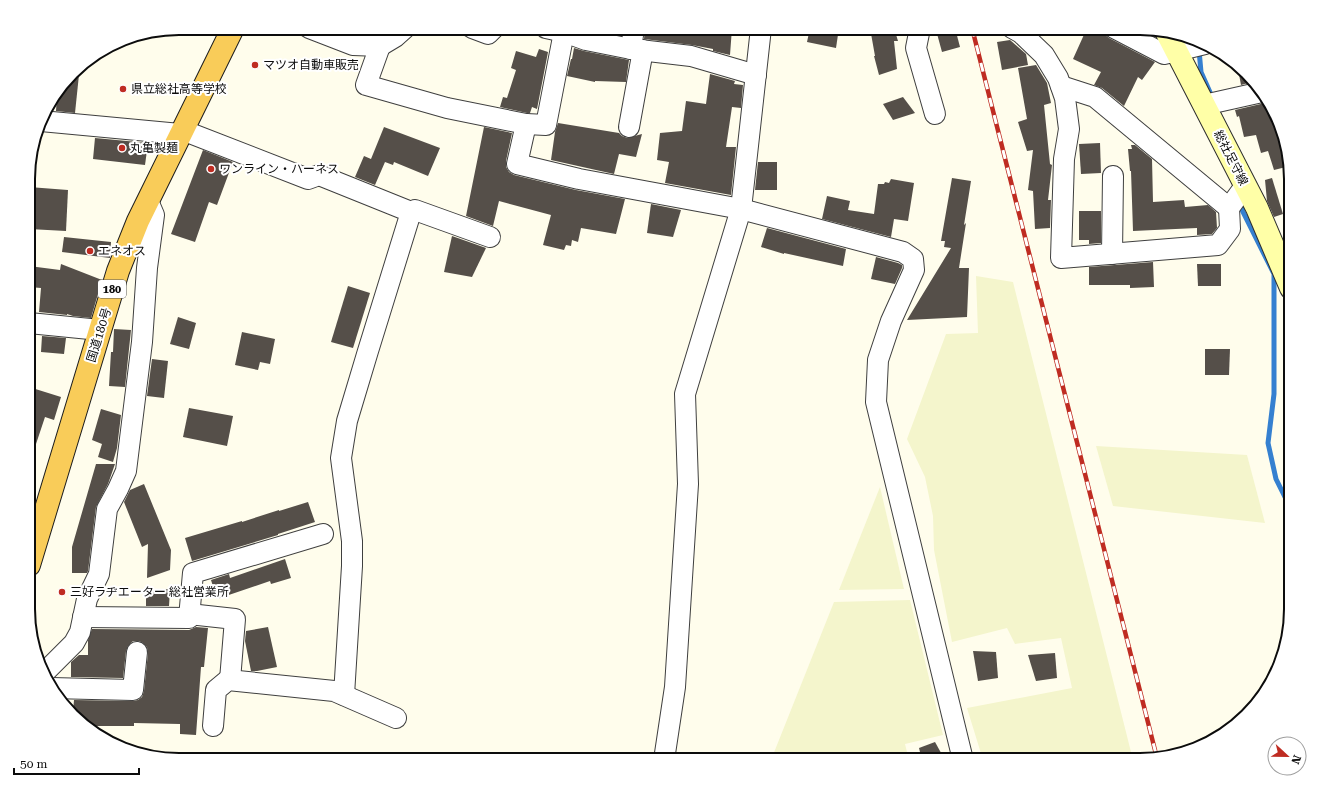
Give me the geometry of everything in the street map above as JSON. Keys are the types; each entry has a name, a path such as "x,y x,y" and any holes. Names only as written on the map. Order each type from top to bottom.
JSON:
{"highway":[{"name":"国道180号","path":"35,545 118,271 148,201 230,35"}],"main road":[{"name":"総社足守線","path":"1170,38 1257,208 1284,272"}],"street":[{"path":"327,35 353,45 380,46 397,35"},
{"path":"380,46 366,85 447,108 526,124 546,125 555,35"},
{"path":"570,35 586,40 637,50 691,56 756,75"},
{"path":"630,127 637,50 635,35"},
{"path":"665,753 675,687 688,484 685,394 741,209 760,35"},
{"path":"919,35 916,48 935,114"},
{"path":"1023,35 1044,55 1058,78 1065,98 1069,129 1064,159 1061,258 1218,245 1230,229 1228,208 1245,186"},
{"path":"1127,35 1164,54 1196,46"},
{"path":"1061,86 1095,97 1228,208"},
{"path":"1204,105 1256,93"},
{"path":"47,121 181,132 308,179 319,175 411,212 415,210 490,237"},
{"path":"526,124 517,164 579,179 741,209 904,252 914,259 914,270 891,321 878,360 876,402 961,753"},
{"path":"1112,254 1113,176"},
{"path":"48,669 74,643 80,632 87,599 99,574 107,509 126,471 142,342 147,268 154,215 148,201"},
{"path":"344,695 352,566 352,541 341,458 347,422 411,212"},
{"path":"35,324 100,330"},
{"path":"84,616 189,618 193,573 323,534"},
{"path":"189,614 235,619 230,680"},
{"path":"58,688 133,690 136,652"},
{"path":"213,726 216,690 228,680 334,691 396,718"}],"green space":[{"path":"976,276 1013,282 1131,753 981,753 967,708 1072,688 1061,638 1015,644 1007,628 952,642 934,550 933,516 925,477 907,439 946,334 978,333"},
{"path":"1096,446 1247,455 1265,523 1113,506"},
{"path":"880,487 904,589 839,590"},
{"path":"910,600 943,735 905,744 907,753 774,753 834,602"}],"building":[{"path":"644,35 731,35 730,55 713,51 713,49 692,45 644,39"},
{"path":"808,35 838,35 836,48 807,42"},
{"path":"871,35 896,35 898,41 894,41 897,69 879,75"},
{"path":"937,35 957,35 960,47 942,52"},
{"path":"1084,35 1105,35 1155,62 1142,80 1138,77 1124,106 1102,88 1094,85 1101,72 1073,59"},
{"path":"1010,40 1026,54 1028,65 1002,70 997,42"},
{"path":"574,48 629,60 626,82 595,82 567,76"},
{"path":"539,49 548,52 537,109 532,107 530,113 527,113 500,107 503,97 507,98 516,70 511,68 516,51 536,57"},
{"path":"1036,65 1047,83 1051,103 1044,105 1050,164 1052,165 1048,200 1051,200 1050,228 1035,229 1033,191 1028,190 1033,150 1027,151 1018,122 1027,119 1018,68"},
{"path":"710,74 735,81 734,84 743,85 741,108 732,107 726,147 736,147 731,195 665,183 669,162 657,160 660,133 682,131 686,101 706,104"},
{"path":"1239,74 1247,83 1241,85"},
{"path":"79,75 75,113 56,111 56,103 59,99"},
{"path":"903,97 915,113 893,120 883,104"},
{"path":"1263,104 1273,124 1279,141 1284,168 1274,170 1268,151 1261,153 1256,135 1244,137 1239,116 1237,117 1235,110"},
{"path":"558,123 619,133 627,138 642,134 636,157 619,154 614,174 551,160 555,132"},
{"path":"384,127 440,148 428,176 394,162 393,165 385,162 375,185 355,177 364,156 371,159"},
{"path":"484,127 512,133 506,167 509,172 514,175 576,190 625,199 616,234 581,228 578,242 572,240 571,246 566,245 564,250 543,245 551,215 499,201 493,226 466,216"},
{"path":"95,138 148,143 145,165 93,159"},
{"path":"1100,143 1101,173 1081,174 1079,144"},
{"path":"1131,145 1135,145 1152,159 1153,202 1184,200 1185,207 1208,205 1216,212 1217,228 1212,234 1197,235 1197,228 1133,231 1131,171 1128,149 1132,149"},
{"path":"203,150 233,162 217,205 209,202 195,242 171,234"},
{"path":"758,162 777,162 777,190 755,190"},
{"path":"952,178 971,181 959,268 969,268 967,317 907,320 951,248 944,247 945,241 941,241"},
{"path":"1272,178 1283,214 1274,217 1267,201 1265,180"},
{"path":"891,179 914,183 908,221 894,219 891,237 822,219 827,196 850,201 848,210 874,214 878,184 884,184 885,182 889,183"},
{"path":"35,187 68,190 66,231 35,229"},
{"path":"651,204 681,210 673,237 647,233"},
{"path":"1079,211 1101,211 1101,243 1089,244 1089,240 1079,240"},
{"path":"767,228 846,249 843,266 784,254 761,247"},
{"path":"452,236 486,248 472,277 444,272"},
{"path":"64,237 111,242 110,258 62,252"},
{"path":"876,257 902,265 895,284 871,279"},
{"path":"1153,262 1154,287 1130,288 1130,285 1089,285 1089,267"},
{"path":"61,264 102,280 91,318 67,314 39,312 41,288 35,288 35,267 60,270"},
{"path":"1197,264 1221,264 1221,286 1198,286"},
{"path":"348,286 370,293 353,348 331,342"},
{"path":"178,317 196,323 189,349 170,344"},
{"path":"114,329 131,330 125,387 109,386"},
{"path":"242,332 275,339 270,364 260,362 258,370 235,365"},
{"path":"42,336 66,338 64,354 41,352"},
{"path":"1205,349 1230,349 1229,375 1205,375"},
{"path":"152,359 168,361 164,398 147,396"},
{"path":"35,389 61,397 54,420 45,417 35,447"},
{"path":"189,408 233,416 227,446 183,437"},
{"path":"101,409 121,415 117,448 113,462 98,457 102,444 92,440"},
{"path":"96,464 115,464 108,484 96,507 88,571 87,573 72,573 72,547"},
{"path":"144,484 171,550 170,570 147,578 148,544 142,547 124,502 130,490"},
{"path":"308,502 315,522 278,535 192,561 185,538"},
{"path":"285,559 291,578 271,584 270,581 217,599 211,580 229,574 230,578"},
{"path":"170,589 169,606 146,606 146,590"},
{"path":"196,627 208,628 204,667 201,667 196,735 180,734 180,724 134,723 134,726 95,726 73,707 74,700 138,700 142,697 144,691 148,653 147,647 139,641 133,641 128,646 126,651 123,678 71,677 71,662 79,655 88,655 88,640 92,629 189,630"},
{"path":"268,627 277,667 251,671 245,641 246,631"},
{"path":"973,651 996,652 998,678 978,681"},
{"path":"1055,653 1057,678 1036,681 1028,655"},
{"path":"935,742 941,753 920,753 919,748"}],"waterway":[{"path":"1199,50 1201,72 1213,99"},
{"path":"1245,205 1242,210 1274,274 1274,394 1268,443 1276,479 1284,495"}],"railway":[{"path":"974,35 1156,752"}],"place":[{"name":"マツオ自動車販売","path":"255,65"},
{"name":"県立総社高等学校","path":"123,89"},
{"name":"丸亀製麺","path":"122,148"},
{"name":"ワンライン・ハーネス","path":"211,169"},
{"name":"エネオス","path":"90,251"},
{"name":"三好ラヂエーター 総社営業所","path":"62,592"}]}
